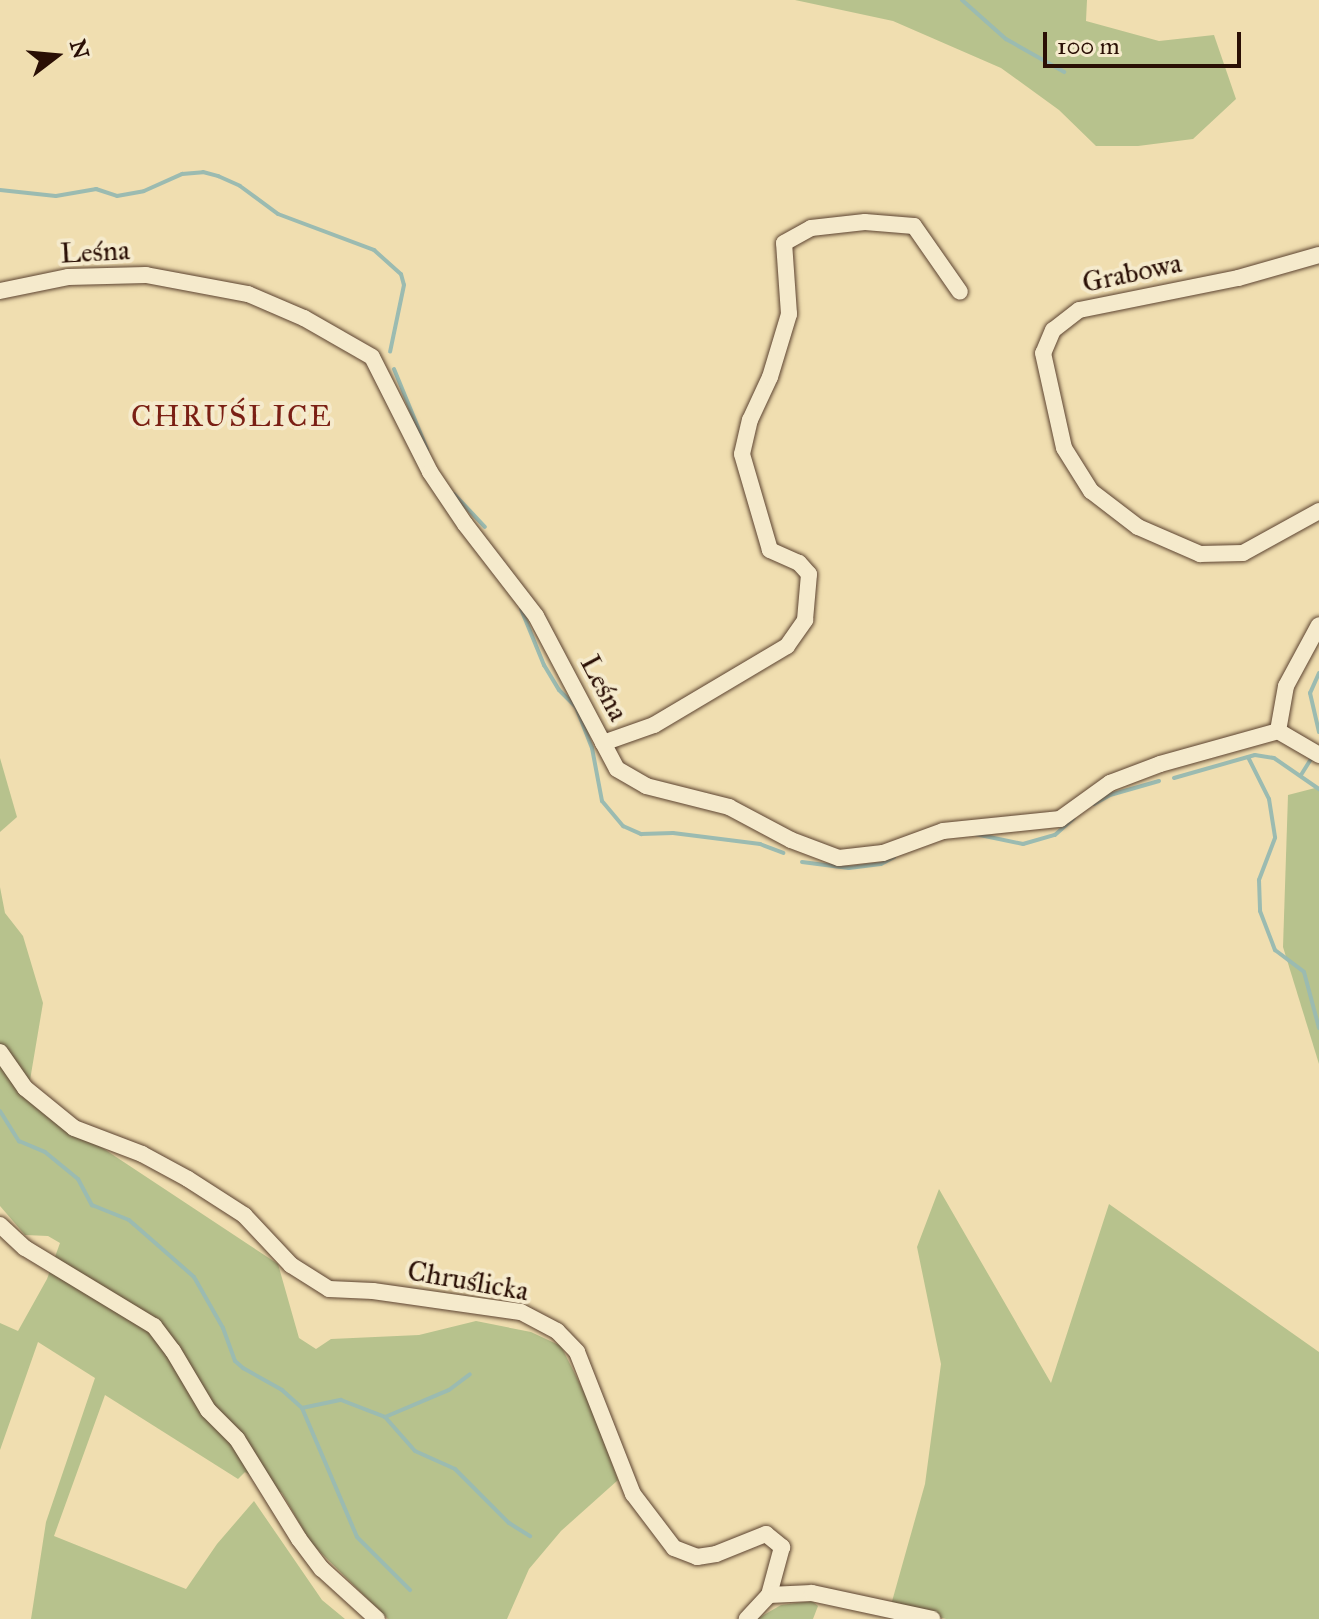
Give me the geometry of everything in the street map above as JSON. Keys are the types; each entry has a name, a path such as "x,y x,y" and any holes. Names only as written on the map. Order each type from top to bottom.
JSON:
{"street":[{"path":"603,743 654,725 787,646 805,620 809,574 799,563 770,550 742,454 750,420 770,377 789,314 784,243 811,228 865,222 914,226 960,292"},
{"name":"Grabowa","path":"1319,255 1238,278 1079,310 1053,330 1043,353 1064,448 1091,491 1138,527 1200,554 1243,553 1319,511"},
{"name":"Leśna","path":"0,291 68,277 146,275 248,294 304,318 372,357 430,472 465,524 536,616 617,769 646,786 729,807 791,840 839,858 883,853 943,831 1060,819 1110,783 1279,725"},
{"path":"1319,625 1286,686 1279,725 1319,755"},
{"path":"1301,658 1319,660"},
{"name":"Chruślicka","path":"0,1052 25,1088 74,1128 142,1154 188,1179 244,1215 291,1265 329,1289 373,1291 521,1312 557,1331 577,1352 633,1494 674,1548 697,1557 716,1554 766,1534 782,1547 769,1595 747,1619"},
{"path":"0,1225 25,1248 154,1326 173,1351 192,1389 237,1439 322,1569 377,1619"},
{"path":"769,1595 812,1593 932,1619"}],"green space":[{"path":"795,0 1087,0 1086,21 1159,41 1214,35 1236,99 1193,139 1138,146 1096,146 1059,110 1001,68 893,21"},
{"path":"0,758 17,817 0,832"},
{"path":"1319,787 1319,1064 1283,947 1288,795"},
{"path":"0,887 5,913 23,936 43,1003 27,1098 278,1264 299,1338 316,1349 331,1339 419,1335 476,1321 531,1332 561,1346 588,1400 618,1480 561,1531 529,1569 507,1619 388,1619 311,1543 282,1493 245,1472 238,1479 105,1395 54,1536 186,1589 217,1544 254,1501 322,1600 345,1619 31,1619 46,1522 95,1378 38,1342 0,1450 0,1323 18,1331 47,1279 60,1243 48,1236 25,1235 0,1206"},
{"path":"939,1189 1051,1383 1109,1204 1319,1352 1319,1619 946,1619 891,1605 925,1484 941,1364 917,1247"},
{"path":"812,1601 818,1606 813,1619 757,1619 781,1605"}],"waterway":[{"path":"962,0 1006,39 1064,72"},
{"path":"0,190 56,196 96,189 117,196 144,191 182,174 203,172 218,176 240,186 278,214 374,250 401,274 404,285 390,352"},
{"path":"394,369 427,449"},
{"path":"454,494 485,527"},
{"path":"521,609 544,665 559,690 576,707 592,748 602,801 623,826 641,834 673,833 760,844 783,853"},
{"path":"1319,673 1310,693 1319,732"},
{"path":"1174,778 1255,755 1274,758 1319,789"},
{"path":"1248,757 1269,799 1275,838 1259,880 1260,911 1275,950 1304,972 1319,1028"},
{"path":"1301,775 1311,759"},
{"path":"1094,804 1110,795 1159,781"},
{"path":"975,834 1023,844 1055,835 1074,818"},
{"path":"802,862 849,868 881,864 894,857"},
{"path":"0,1111 19,1141 45,1152 78,1179 92,1205 129,1220 194,1277 223,1328 235,1361 243,1368 282,1390 302,1408 341,1400 385,1417 415,1451 455,1469 509,1523 530,1536"},
{"path":"385,1417 449,1390 470,1374"},
{"path":"302,1408 357,1537 410,1590"}],"district":[{"name":"CHRUŚLICE","path":"232,416"}]}
